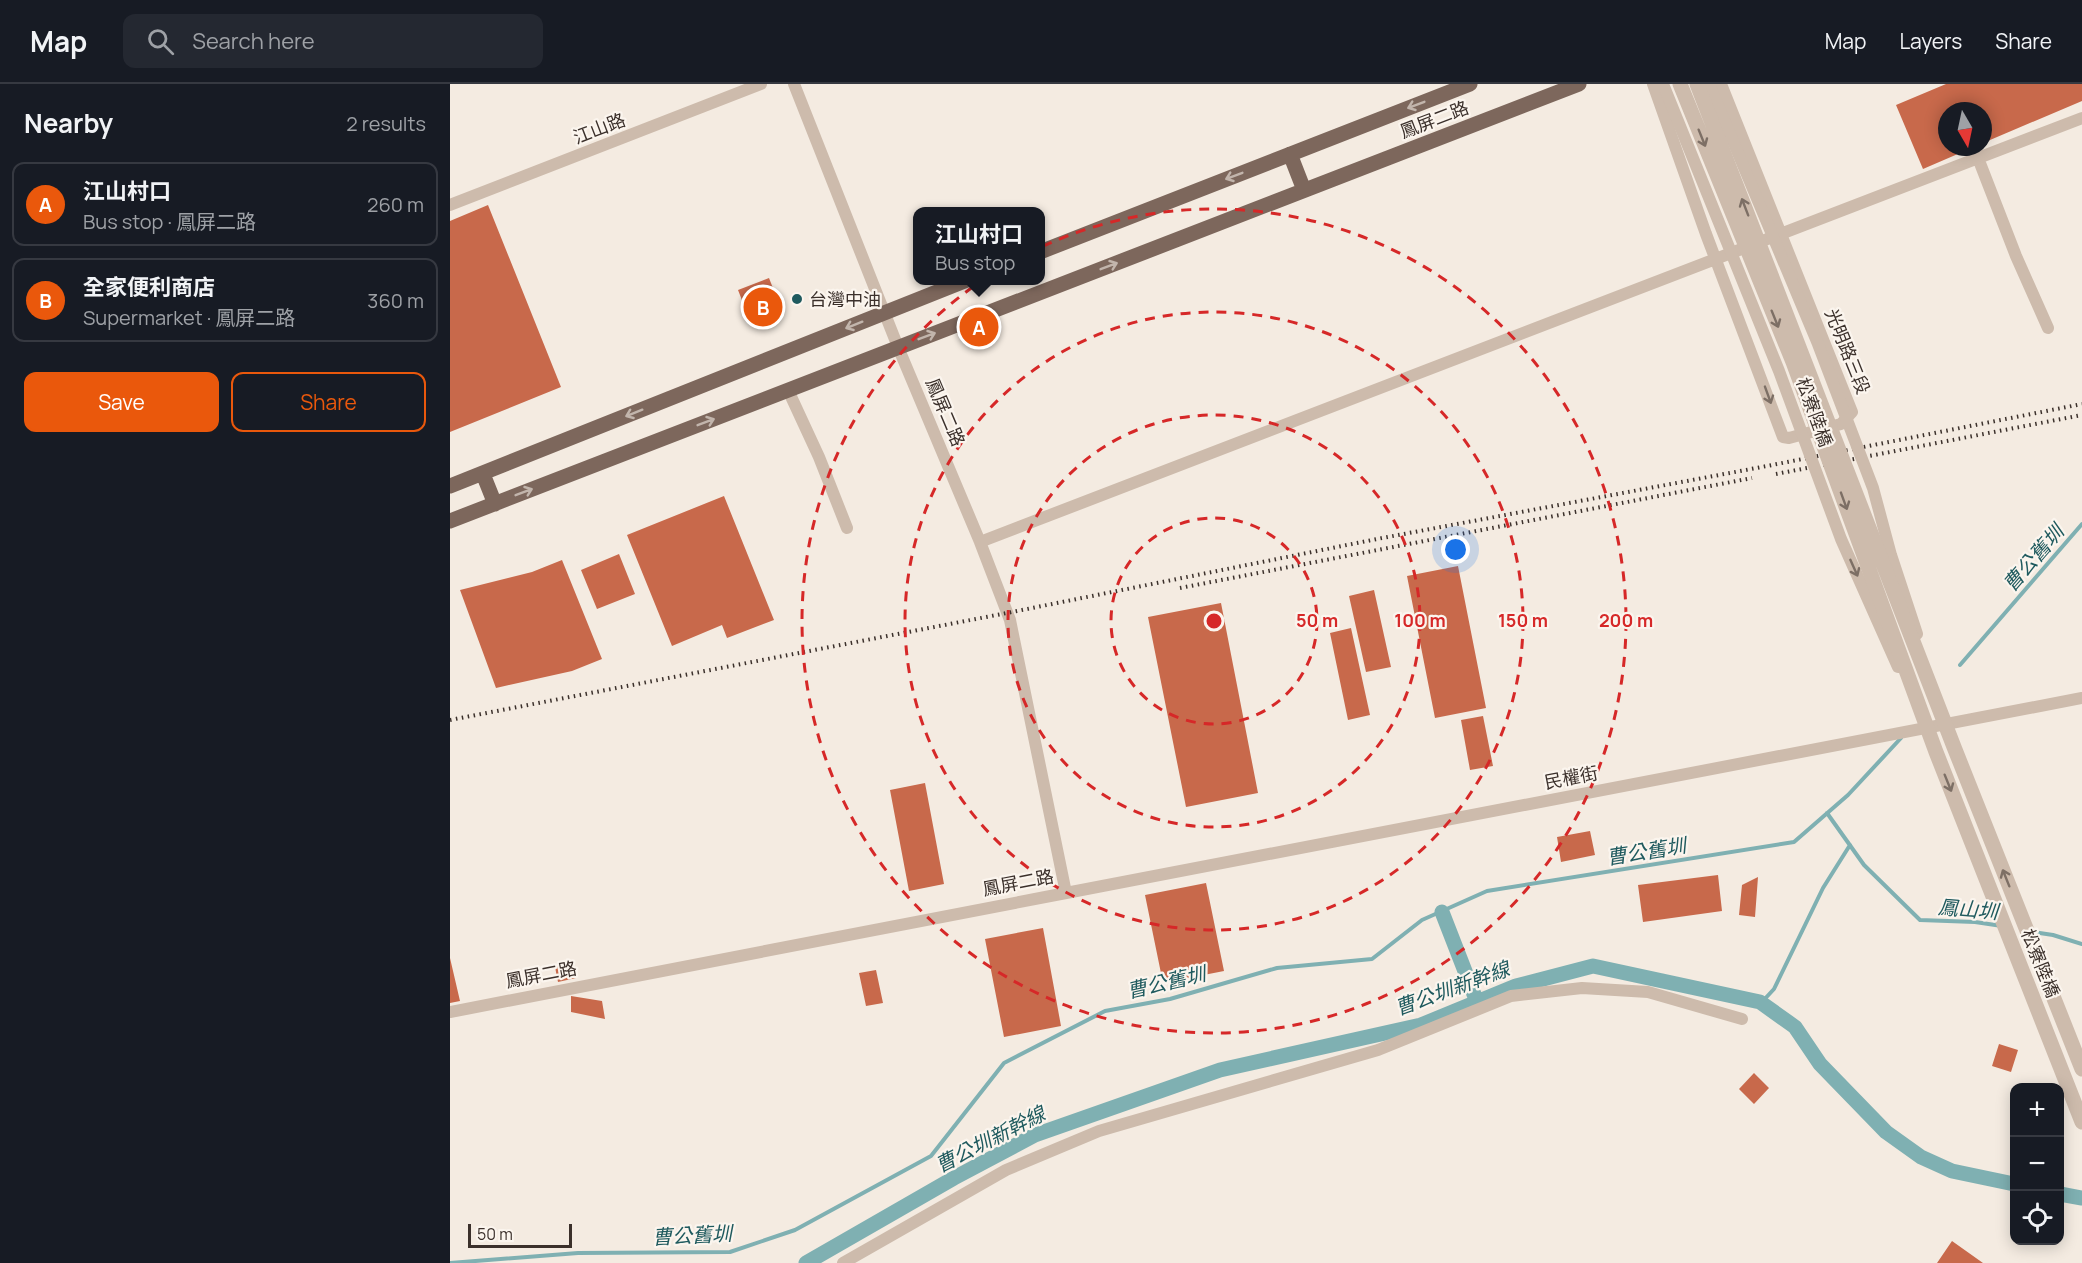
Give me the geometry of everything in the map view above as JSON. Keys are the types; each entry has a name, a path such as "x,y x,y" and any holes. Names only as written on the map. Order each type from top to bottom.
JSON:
{"main road":[{"name":"鳳屏二路","path":"1045,250 1470,84"},
{"name":"鳳屏二路","path":"450,521 1579,84"},
{"path":"1290,154 1304,190"},
{"path":"450,486 954,285"},
{"path":"483,474 495,504"}],"street":[{"name":"江山路","path":"450,205 761,84"},
{"name":"鳳屏二路","path":"450,1012 1066,893 1010,620 980,542 898,347 794,84"},
{"name":"光明路三段","path":"1653,84 1783,437 1789,438 1841,424 1852,412 1721,84"},
{"name":"松寮陸橋","path":"1663,84 1779,371 1841,539 1936,752"},
{"name":"松寮陸橋","path":"1680,84 1793,362 1936,752 2082,1122"},
{"name":"松寮陸橋","path":"1697,84 1954,747 2082,1069"},
{"name":"松寮陸橋","path":"1709,84 1818,344 1873,488 1892,555 1954,747"},
{"path":"980,542 2082,118"},
{"path":"1978,158 2016,256 2048,328"},
{"path":"788,390 819,457 847,528"},
{"name":"民權街","path":"1066,893 2082,698"},
{"path":"843,1263 1006,1170 1099,1131 1378,1050 1511,996 1582,988 1648,992 1742,1019"}],"building":[{"path":"1946,84 2082,84 2082,101 1992,139 1992,102 1938,102 1938,156 1953,156 1923,169 1896,105"},
{"path":"488,205 561,387 450,432 450,221"},
{"path":"769,278 780,306 749,318 738,290"},
{"path":"724,496 774,620 727,638 722,625 672,646 627,535"},
{"path":"619,554 635,594 597,609 581,570"},
{"path":"562,560 602,659 572,671 496,688 460,590 532,572"},
{"path":"1458,566 1486,708 1435,718 1407,576"},
{"path":"1374,590 1391,667 1366,672 1349,596"},
{"path":"1221,603 1258,793 1186,807 1148,617"},
{"path":"1351,628 1370,715 1348,720 1330,633"},
{"path":"1483,716 1493,766 1470,770 1461,720"},
{"path":"925,783 944,884 909,891 890,790"},
{"path":"1590,831 1595,855 1561,862 1557,837"},
{"path":"1718,875 1722,911 1643,922 1638,885"},
{"path":"1758,877 1755,917 1739,915 1742,885"},
{"path":"1206,883 1224,971 1163,983 1145,895"},
{"path":"1043,928 1061,1026 1004,1037 985,939"},
{"path":"450,958 460,1001 450,1003"},
{"path":"573,963 576,978 558,982 555,967"},
{"path":"876,970 883,1003 866,1006 859,973"},
{"path":"571,996 602,1001 605,1019 571,1012"},
{"path":"1999,1044 2018,1050 2011,1072 1992,1066"},
{"path":"1754,1073 1769,1088 1754,1104 1739,1089"},
{"path":"1952,1241 1983,1263 1937,1263"}],"waterway":[{"name":"曹公舊圳","path":"1960,665 2082,524"},
{"name":"曹公舊圳","path":"450,1263 578,1253 730,1252 795,1230 931,1156 1004,1063 1105,1011 1170,999 1277,968 1372,959 1422,920 1487,891 1794,842 1848,795 1901,738"},
{"name":"鳳山圳","path":"1827,813 1864,865 1920,920 1975,922 2002,926"},
{"path":"1761,1003 1774,989 1823,888 1850,845"},
{"path":"1442,912 1477,1002"},
{"name":"鳳山圳","path":"2033,932 2053,935 2082,944"},
{"name":"曹公圳新幹線","path":"806,1263 954,1178 1035,1135 1220,1070 1421,1025 1516,986 1593,966 1760,1002 1795,1027 1820,1064 1886,1132 1921,1157 1952,1171 2010,1183"},
{"name":"曹公圳新幹線","path":"2064,1195 2082,1198"}],"railway":[{"path":"450,720 2082,404"},
{"path":"1776,474 2082,415"},
{"path":"1180,588 1752,478"}],"place":[{"name":"台灣中油","path":"797,299"},
{"name":"全家便利商店","path":"763,307"},
{"name":"江山村口","path":"979,327"}]}
